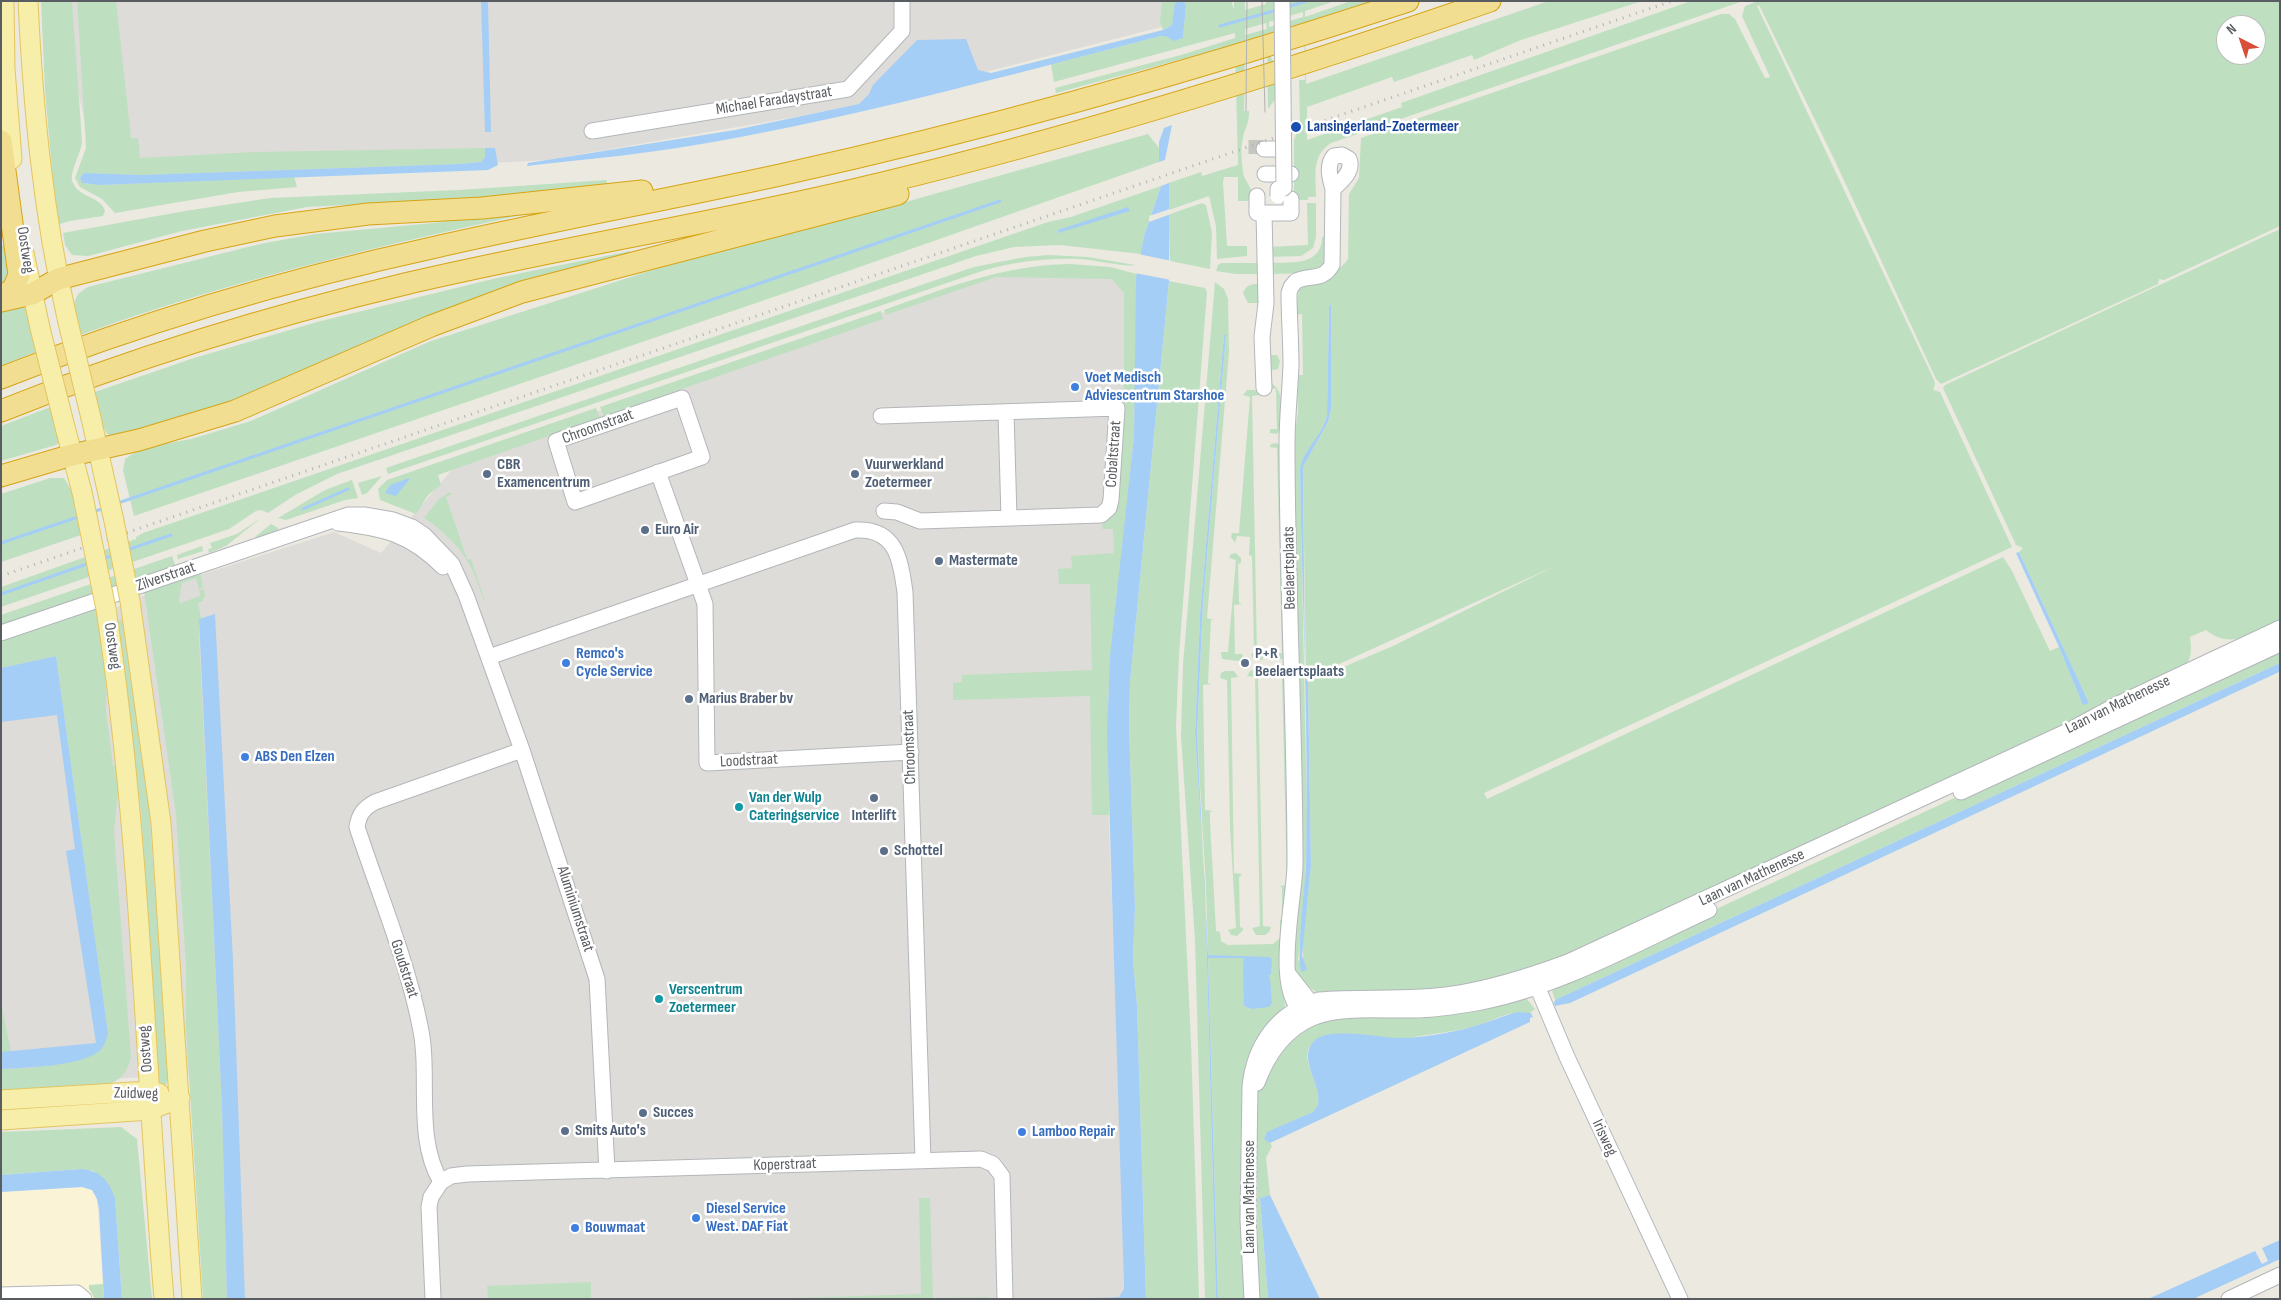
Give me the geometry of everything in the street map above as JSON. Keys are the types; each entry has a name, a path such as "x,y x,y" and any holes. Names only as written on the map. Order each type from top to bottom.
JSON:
{"highway":[{"path":"1,378 166,320 308,278 510,230 774,176 922,142 1101,96 1238,56 1408,1"},
{"path":"1,411 130,364 225,333 348,298 464,271 670,230 850,191 986,157 1138,115 1312,62 1490,1"},
{"path":"1,476 72,455 98,451 235,411 431,326 513,295 649,257 921,188 1138,115"},
{"path":"1,141 19,275 13,289 1,299"},
{"path":"1,299 32,294 58,279 205,241 324,218 393,211 520,204 774,176"}],"main road":[{"name":"Oostweg","path":"4,1 4,68 9,131 23,248 40,328 82,492 106,609 118,690 127,779 164,1299"},
{"name":"Oostweg","path":"28,1 38,151 58,279 106,484 130,600 160,809 192,1299"},
{"name":"Zuidweg","path":"1,1100 149,1100 180,1098"},
{"name":"Zuidweg","path":"1,1120 149,1100"}],"street":[{"name":"Michael Faradaystraat","path":"592,131 848,89 902,31 902,1"},
{"path":"1264,388 1262,337 1283,202 1279,145 1284,73 1282,1"},
{"path":"1284,73 1303,72"},
{"path":"1279,145 1284,188 1278,189 1283,202"},
{"name":"Beelaertsplaats","path":"1311,1018 1289,975 1287,952 1295,872 1287,444 1291,367 1290,291 1294,283 1300,279 1316,278 1323,275 1332,263 1333,189"},
{"path":"1257,196 1257,213 1283,202"},
{"path":"1264,319 1290,318"},
{"name":"Chroomstraat","path":"682,398 702,457 658,472 575,502 556,441 682,398"},
{"name":"Cobaltstraat","path":"881,416 1117,408 1111,500 1106,512 1101,516 920,521 897,512 884,511"},
{"path":"1006,412 1010,518"},
{"path":"658,472 698,584"},
{"name":"Zilverstraat","path":"1,634 332,522 380,529 402,536 430,554 460,583 489,657"},
{"name":"Chroomstraat","path":"489,657 855,530 877,531 886,537 899,559 905,592 923,1160"},
{"name":"Loodstraat","path":"698,584 704,604 707,763 911,752"},
{"name":"Laan van Mathenesse","path":"1252,1299 1248,1219 1252,1068 1263,1042 1282,1020 1304,1006 1341,998 1396,998 1452,994 1499,984 1535,981 1568,962 2070,730 2124,701 2280,628"},
{"name":"Laan van Mathenesse","path":"1251,1095 1272,1051 1296,1026 1311,1018 1336,1012 1416,1010 1481,1002 1535,981 2280,644"},
{"name":"Aluminiumstraat","path":"489,657 522,750 597,980 607,1171"},
{"name":"Goudstraat","path":"441,1182 432,1167 428,1146 421,1028 413,996 357,827 358,820 367,807 375,802 522,750"},
{"name":"Irisweg","path":"1535,981 1567,1057 1680,1299"},
{"name":"Koperstraat","path":"441,1182 452,1176 467,1174 982,1159 994,1164 1002,1176 1005,1299"},
{"path":"433,1299 429,1207 431,1197 441,1182"},
{"path":"2229,1299 2280,1275"},
{"path":"1,1295 77,1293 84,1299"}],"shaded area":[{"path":"64,1 1171,1 1169,25 856,105 547,160 93,185 91,146 66,42"},
{"path":"1000,275 1133,276 1126,467 1105,733 1118,1049 1124,1299 212,1299 208,1073 1,1086 1,651 75,625 166,586 334,532 381,553 460,460 817,334"},
{"path":"82,1187 92,1190 97,1199 104,1299 1,1299 1,1192"}],"green space":[{"path":"41,1 72,1 82,141 73,169 72,179 80,192 99,202 105,211 103,216 57,225 45,91"},
{"path":"77,1 116,1 131,138 138,138 140,158 254,152 485,148 485,157 481,162 460,164 141,175 84,173 80,177 83,183 100,185 294,176 297,187 238,192 115,213 102,199 80,187 75,178 86,148"},
{"path":"1162,1 1178,1 1172,25 1163,30 1160,23"},
{"path":"1184,1 1231,1 1234,9 1234,1 1245,1 1245,10 1266,4 1266,1 1335,1 1305,11 1305,17 1351,1 1375,1 1305,23 1306,84 1549,1 1642,1 1521,40 1474,60 1472,55 1394,82 1392,77 1307,107 1307,140 1402,107 1401,103 1691,1 1743,1 1331,143 1317,160 1315,174 1316,197 1308,197 1308,200 1294,200 1294,140 1300,124 1299,80 1305,80 1304,24 1270,55 1275,66 1276,98 1268,109 1267,35 1245,41 1244,111 1249,111 1242,142 1242,155 1244,175 1252,191 1253,201 1238,201 1238,177 1224,177 1223,182 1227,246 1247,246 1247,256 1217,259 1216,226 1209,196 1169,210 1170,214 1202,203 1206,205 1212,233 1210,269 1170,261 1168,198 1169,183 1201,172 1202,176 1238,165 1235,45 1056,93 1055,88 1181,55 1235,38 1235,33 1054,82 1051,64 1161,36 1183,38 1186,6","holes":["1303,12 1303,17 1269,27 1269,22","1266,23 1267,29 1245,35 1245,29"]},
{"path":"1758,1 2280,1 2280,226 2164,280 2159,279 2158,284 1941,384 1936,379 1835,161 1759,5 1757,6 1934,380 1933,390 1940,392 2012,547 1484,793 1487,799 2003,557 2012,571 2050,651 2059,647 2083,704 2089,703 2019,552 2023,548 2016,545 1943,388 1945,385 2280,229 2280,620 2243,637 2234,639 2225,639 2206,630 2190,637 2189,660 2180,671 1547,965 1520,973 1425,993 1321,995 1299,981 1294,967 1293,447 1298,412 1297,375 1303,375 1302,314 1295,315 1299,290 1310,282 1336,271 1348,259 1349,194 1359,178 1361,138 1721,14 1729,14 1735,19 1765,78 1770,77 1742,16 1745,6","holes":["1331,305 1331,409 1328,422 1303,467 1306,679 1555,566 1393,646 1308,682 1311,866 1303,939 1303,964 1298,960 1305,890 1307,820 1300,469 1302,462 1322,429 1327,415 1329,307"]},
{"path":"1148,134 1159,148 1159,162 791,291 134,516 123,470 125,459 141,448 191,439 251,421 431,341 684,260 845,219"},
{"path":"607,180 606,186 467,199 307,207 182,231 88,256 72,255 65,245 63,233 270,198 459,190"},
{"path":"1161,186 1144,236 1141,254 1060,245 1014,247 976,256 337,474 295,495 268,513 261,510 256,511 229,529 1,607 1,587 136,539 136,537 143,533 1048,222 1071,217"},
{"path":"1307,203 1316,203 1316,237 1313,248 1301,256 1268,257 1268,247 1308,245"},
{"path":"544,210 426,236 252,280 137,315 80,335 74,308 75,302 81,291 88,287 260,244 315,234 434,223 500,213"},
{"path":"1326,236 1328,261 1314,273 1269,274 1268,263 1303,261 1317,254 1321,247 1322,237"},
{"path":"8,243 9,278 1,284 1,246"},
{"path":"630,251 582,266 206,414 109,436 103,427 95,392 194,358 317,322 497,278"},
{"path":"1049,255 1088,257 1135,265 1084,259 1053,259 1005,265 982,271 388,474 386,468 974,267 1025,257"},
{"path":"1221,263 1262,263 1262,274 1236,274 1216,271"},
{"path":"1070,264 1110,267 1137,274 1134,436 1108,697 1109,815 1092,815 1090,696 953,700 953,683 962,682 962,675 1092,670 1090,584 1059,584 1058,569 1072,568 1071,556 1114,553 1113,529 1102,529 1103,521 1113,515 1124,424 1124,293 1112,279 996,277 886,315 884,310 952,286 998,273 1045,265"},
{"path":"1169,281 1205,288 1207,292 1179,655 1176,726 1191,1042 1199,1299 1146,1299 1137,1005 1133,959 1135,908 1129,724 1130,682"},
{"path":"1215,282 1224,289 1228,299 1229,352 1207,618 1214,620 1211,620 1208,683 1211,684 1203,685 1205,810 1213,811 1210,812 1210,822 1216,931 1220,932 1221,941 1228,945 1273,944 1280,938 1282,887 1279,886 1287,885 1282,676 1274,675 1277,670 1285,673 1290,868 1282,986 1285,1004 1283,1011 1257,1047 1248,1299 1218,1299 1206,887 1197,734 1203,602 1226,335 1224,335 1200,615 1195,734 1205,887 1216,1299 1205,1299 1195,940 1181,736 1183,665"},
{"path":"1262,284 1263,303 1248,303 1243,293 1246,287"},
{"path":"22,306 28,311 38,351 1,366 1,309"},
{"path":"881,311 883,319 604,416 600,407"},
{"path":"1264,355 1277,355 1280,361 1278,369 1264,372"},
{"path":"1269,382 1278,390 1281,402 1281,429 1277,434 1270,433 1270,429 1277,429 1276,389 1269,388"},
{"path":"1247,390 1255,390 1260,395 1252,396 1257,653 1265,654 1262,660 1253,659 1251,654 1254,653 1252,556 1249,555 1250,537 1237,536 1235,543 1231,537 1232,533 1239,533 1250,397 1243,395"},
{"path":"53,406 61,441 56,445 1,461 1,426"},
{"path":"596,408 600,418 438,475 441,485 428,495 416,514 380,500 378,489 387,480"},
{"path":"1277,443 1281,447 1284,658 1279,660 1275,658 1274,654 1282,653 1277,448 1270,447 1271,444"},
{"path":"382,476 367,493 362,495 358,483"},
{"path":"50,478 64,478 73,493 84,534 1,562 1,494"},
{"path":"352,480 358,498 345,500 286,520 278,518 325,490"},
{"path":"450,492 452,494 446,497 467,559 471,559 486,604 467,560 448,537 424,518 438,500"},
{"path":"261,518 226,546 209,553 208,549 212,548 210,543 237,534"},
{"path":"271,524 278,528 278,532 257,539 255,537"},
{"path":"202,546 203,551 178,559 177,555"},
{"path":"1236,553 1241,558 1241,563 1238,564 1239,603 1242,604 1234,605 1235,654 1242,654 1243,656 1239,661 1222,659 1221,652 1228,652 1236,560 1229,558 1231,554"},
{"path":"172,556 175,565 167,570 1,627 1,615"},
{"path":"200,572 203,587 199,589 196,578 182,583 179,599 180,603 200,596 199,590 204,589 205,597 203,601 198,603 201,618 199,619 199,637 222,1108 227,1299 203,1299 186,1027 186,966 176,815 144,591"},
{"path":"97,606 107,651 106,711 113,766 119,766 120,772 114,831 131,1057 124,1074 118,1080 109,1084 1,1091 1,1069 30,1068 75,1060 108,1033 56,656 1,668 1,640"},
{"path":"122,620 149,810 164,1017 171,1064 169,1079 165,1086 159,1084 141,810 115,622"},
{"path":"2280,646 2280,663 1555,1000 1552,991 1575,975"},
{"path":"1261,670 1265,675 1258,677 1263,926 1271,927 1265,935 1256,935 1252,928 1260,926 1255,677 1247,676 1250,671"},
{"path":"1234,671 1238,677 1231,678 1234,873 1242,874 1239,877 1240,927 1243,930 1237,936 1231,935 1228,930 1236,928 1230,827 1227,680 1220,678 1221,673"},
{"path":"1509,997 1526,998 1535,1009 1528,1014 1508,1014 1473,1027 1409,1038 1397,1039 1346,1034 1322,1038 1312,1044 1308,1051 1308,1059 1317,1088 1318,1105 1313,1112 1265,1135 1272,1146 1266,1158 1270,1195 1260,1198 1268,1299 1258,1299 1254,1233 1255,1128 1258,1091 1262,1075 1269,1061 1311,1022"},
{"path":"1,1001 11,1052 1,1052"},
{"path":"121,1127 137,1139 152,1299 122,1299 115,1198 94,1171 81,1169 1,1175 1,1132"},
{"path":"919,1198 930,1198 933,1298 988,1297 988,1299 765,1299 921,1294"},
{"path":"591,1282 591,1299 488,1299 487,1286"},
{"path":"103,1284 104,1299 95,1299 89,1289 89,1285"}],"water":[{"path":"481,1 488,1 491,132 485,132"},
{"path":"1184,1 1186,6 1183,38 1173,41 1168,37 1161,36 920,98 738,137 658,151 527,166 528,163 735,130 859,104 869,94 873,85 917,40 966,39 978,70 991,73 1163,30 1172,25 1175,3"},
{"path":"1172,125 1165,160 1159,162 1159,142 1164,128"},
{"path":"485,148 495,148 498,165 488,170 100,185 82,183 80,177 84,173 141,175 460,164 481,162 485,157"},
{"path":"1169,183 1169,281 1130,682 1129,724 1135,908 1133,959 1137,1005 1146,1299 1070,1299 1119,1297 1124,1289 1107,732 1110,656 1134,436 1136,278 1144,236 1161,186"},
{"path":"1128,207 1130,211 1058,233 1058,230"},
{"path":"1331,304 1331,409 1328,422 1303,467 1305,668 1300,469 1305,455 1322,429 1327,415 1329,307"},
{"path":"1224,335 1226,335 1203,602 1197,734 1203,862 1195,734 1200,615"},
{"path":"409,478 396,496 385,493 390,485"},
{"path":"2019,552 2089,703 2083,705 2016,553"},
{"path":"215,614 233,960 245,1299 227,1299 222,1108 199,619"},
{"path":"56,656 108,1033 102,1048 84,1059 55,1065 1,1069 1,1052 96,1043 66,851 75,849 57,715 1,722 1,668"},
{"path":"2280,663 2279,672 1570,1003 1555,1006 1555,1000"},
{"path":"1305,677 1308,682 1311,866 1302,956 1307,969 1302,972 1300,965 1301,921 1306,873 1307,814"},
{"path":"1203,862 1205,887 1205,904"},
{"path":"1205,904 1208,955 1270,957 1272,960 1271,974 1268,976 1270,978 1272,1003 1269,1007 1252,1009 1244,1006 1244,958 1208,958 1218,1299 1216,1299"},
{"path":"1518,1012 1531,1013 1533,1017 1530,1018 1530,1022 1270,1143 1264,1139 1267,1132 1313,1112 1318,1105 1316,1087 1308,1058 1309,1049 1314,1041 1321,1037 1330,1034 1396,1038 1424,1036 1467,1028"},
{"path":"81,1169 93,1171 102,1177 110,1186 115,1198 122,1299 104,1299 99,1209 97,1199 92,1190 82,1187 1,1192 1,1175"},
{"path":"1270,1195 1320,1299 1268,1299 1260,1198"},
{"path":"2280,1240 2280,1259 2193,1299 2148,1299 2255,1251 2262,1264 2268,1261 2262,1248"}],"pier":[{"path":"1170,209 1171,214 1149,222 1149,216"},
{"path":"1138,254 1172,261 1171,280 1135,273"}],"waterway":[{"path":"1288,7 1306,1"},
{"path":"1220,26 1277,10"},
{"path":"115,504 1000,201"},
{"path":"303,509 348,489"},
{"path":"92,512 105,508"},
{"path":"1,543 81,516"},
{"path":"127,550 171,535"},
{"path":"101,559 114,555"},
{"path":"1,594 90,563"}],"tunnel":[{"path":"1256,140 1256,154"}],"tram line":[{"path":"1246,111 1247,1"},
{"path":"1262,1 1265,112"}],"railway":[{"path":"1,576 1672,1"}],"place":[{"name":"Lansingerland-Zoetermeer","path":"1296,127"},
{"name":"Voet Medisch Adviescentrum Starshoe","path":"1075,387"},
{"name":"CBR Examencentrum","path":"487,474"},
{"name":"Vuurwerkland Zoetermeer","path":"855,474"},
{"name":"Euro Air","path":"645,530"},
{"name":"Mastermate","path":"939,561"},
{"name":"Remco's Cycle Service","path":"566,663"},
{"name":"P+R Beelaertsplaats","path":"1245,663"},
{"name":"Marius Braber bv","path":"689,699"},
{"name":"ABS Den Elzen","path":"245,757"},
{"name":"Interlift","path":"874,798"},
{"name":"Van der Wulp Cateringservice","path":"739,807"},
{"name":"Schottel","path":"884,851"},
{"name":"Verscentrum Zoetermeer","path":"659,999"},
{"name":"Succes","path":"643,1113"},
{"name":"Smits Auto's","path":"565,1131"},
{"name":"Lamboo Repair","path":"1022,1132"},
{"name":"Diesel Service West. DAF Fiat","path":"696,1218"},
{"name":"Bouwmaat","path":"575,1228"}]}
